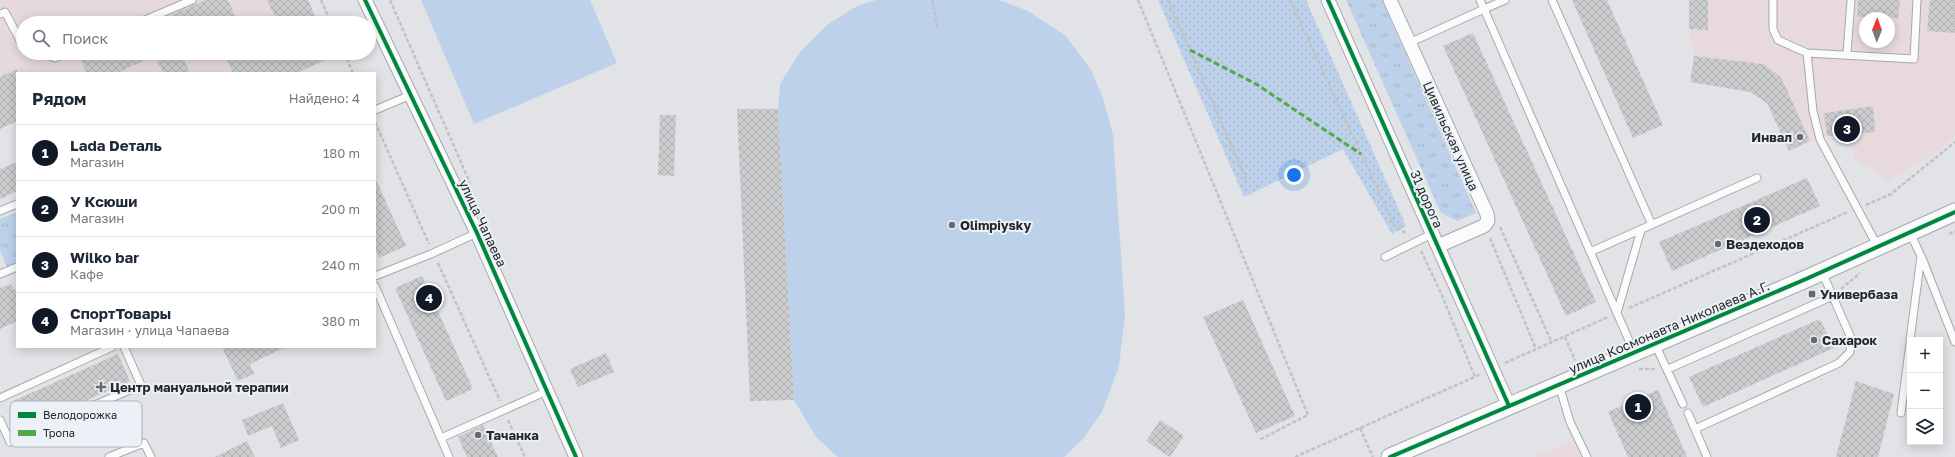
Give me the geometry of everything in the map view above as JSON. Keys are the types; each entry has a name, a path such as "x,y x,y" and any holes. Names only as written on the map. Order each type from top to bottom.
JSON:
{"street":[{"name":"улица Чапаева","path":"365,0 373,16"},
{"name":"31 дорога","path":"1328,0 1509,406"},
{"name":"Цивильская улица","path":"1390,0 1487,214 1488,221 1484,226 1438,246"},
{"name":"улица Чапаева","path":"376,23 478,233 576,457"},
{"name":"улица Космонавта Николаева А.Г.","path":"1397,456 1559,385 1636,361 1655,344 1878,248 1955,212"}],"lane":[{"path":"154,16 192,0"},
{"path":"1480,0 1636,361"},
{"path":"1409,42 1505,0"},
{"path":"1552,0 1652,225"},
{"path":"1773,0 1772,29 1778,40 1807,52 1914,59 1917,0"},
{"path":"1847,54 1851,0"},
{"path":"0,14 5,12 16,33"},
{"path":"1807,52 1813,111 1820,139 1878,248"},
{"path":"376,110 410,95"},
{"path":"1590,252 1757,178"},
{"path":"0,211 16,204"},
{"path":"1616,313 1641,230"},
{"path":"376,276 434,253 478,233"},
{"path":"1910,233 1921,256 1955,342"},
{"path":"1385,257 1432,234"},
{"path":"1911,337 1921,256"},
{"path":"0,274 16,267"},
{"path":"1695,429 1838,363 1850,352 1851,338 1822,272"},
{"path":"376,288 449,457"},
{"path":"1668,368 1833,296"},
{"path":"1655,344 1668,368 1683,404"},
{"path":"0,398 110,348"},
{"path":"104,401 141,385 124,348"},
{"path":"1901,413 1907,365"},
{"path":"1559,385 1570,422 1587,457"},
{"path":"440,438 547,391"},
{"path":"1688,413 1707,457"},
{"path":"0,420 10,442"},
{"path":"142,444 144,443 151,457"},
{"path":"109,457 134,447"}],"path":[{"path":"320,0 328,16"},
{"path":"390,0 472,188"},
{"path":"932,0 938,30"},
{"path":"1138,0 1308,415 1259,440"},
{"path":"1168,0 1246,179"},
{"path":"1290,0 1394,225 1417,241 1441,293 1475,377"},
{"path":"347,60 353,72"},
{"path":"376,124 525,457"},
{"path":"1942,237 1955,232"},
{"path":"1833,296 1861,272"},
{"path":"1636,361 1668,368"},
{"path":"1360,428 1373,457"}],"shaded area":[{"path":"0,0 308,0 315,16 16,16 16,60 325,60 299,72 16,72 16,74 0,93"},
{"path":"1689,0 1955,0 1955,136 1933,155 1888,180 1855,158 1850,135 1827,136 1810,141 1781,77 1763,64 1694,56 1689,29"},
{"path":"1574,440 1582,457 1535,457"}],"green space":[{"path":"421,0 590,0 617,63 474,124"},
{"name":"Olimpiysky","path":"876,0 999,0 1028,11 1066,36 1091,70 1103,98 1113,135 1125,315 1119,366 1102,412 1082,440 1064,457 838,457 816,437 794,400 778,109 780,84 800,52 827,25 857,6"},
{"path":"1158,0 1306,0 1406,226 1392,234 1343,149 1244,197"},
{"path":"1346,0 1382,0 1476,213 1457,221 1441,213"},
{"path":"16,212 16,262 7,267 0,251 0,219"}],"building":[{"path":"205,0 228,0 235,16 169,16"},
{"path":"267,0 308,0 315,16 275,16"},
{"path":"1572,0 1607,0 1663,125 1633,138"},
{"path":"1689,0 1708,0 1708,30 1689,29"},
{"path":"1858,0 1900,0 1898,18 1895,18 1895,12 1859,12 1859,17 1857,17"},
{"path":"1930,0 1955,0 1955,33 1927,31"},
{"path":"1473,33 1596,302 1566,316 1443,46"},
{"path":"1694,56 1763,64 1781,77 1810,141 1789,151 1767,103 1750,92 1690,82"},
{"path":"81,60 146,60 118,72 87,72"},
{"path":"157,60 184,60 190,72 163,72"},
{"path":"227,60 326,60 299,72 233,72"},
{"path":"17,69 16,121 0,129 0,77"},
{"path":"1873,106 1875,132 1827,136 1824,113"},
{"path":"737,109 778,109 794,400 750,401"},
{"path":"660,115 676,115 674,176 658,175"},
{"path":"16,162 16,191 0,199 0,169"},
{"path":"1807,178 1820,206 1672,271 1659,242"},
{"path":"376,180 406,246 379,258 376,250"},
{"path":"422,276 473,389 446,401 395,288"},
{"path":"11,284 14,290 16,289 16,321 0,329 0,288"},
{"path":"1243,300 1295,416 1256,433 1203,317"},
{"path":"1820,319 1834,348 1703,407 1689,377"},
{"path":"222,348 284,348 250,364 254,374 238,381"},
{"path":"606,353 614,372 578,387 570,369"},
{"path":"118,354 130,381 85,401 13,401"},
{"path":"1856,381 1894,394 1878,457 1836,457"},
{"path":"1658,390 1687,457 1628,457 1608,412"},
{"path":"283,403 299,440 281,448 272,426 248,436 242,420"},
{"path":"1160,420 1184,436 1170,457 1146,441"},
{"path":"483,425 498,457 467,457 458,437"},
{"path":"247,441 255,457 215,457"}],"marked path":[{"path":"1190,50 1256,84 1361,154"}],"cycle path":[{"path":"365,0 373,16"},
{"path":"1328,0 1509,406"},
{"path":"376,23 477,233 576,457"},
{"path":"1390,457 1806,279 1955,212"}],"place":[{"name":"Wilko bar","path":"1847,129"},
{"name":"Инвал","path":"1800,137"},
{"name":"У Ксюши","path":"1757,220"},
{"name":"Olimpiysky","path":"952,225"},
{"name":"Вездеходов","path":"1718,244"},
{"name":"Универбаза","path":"1812,294"},
{"name":"СпортТовары","path":"429,298"},
{"name":"Сахарок","path":"1814,340"},
{"name":"Центр мануальной терапии","path":"101,387"},
{"name":"Lada Dеталь","path":"1638,407"},
{"name":"Тачанка","path":"478,435"}]}
